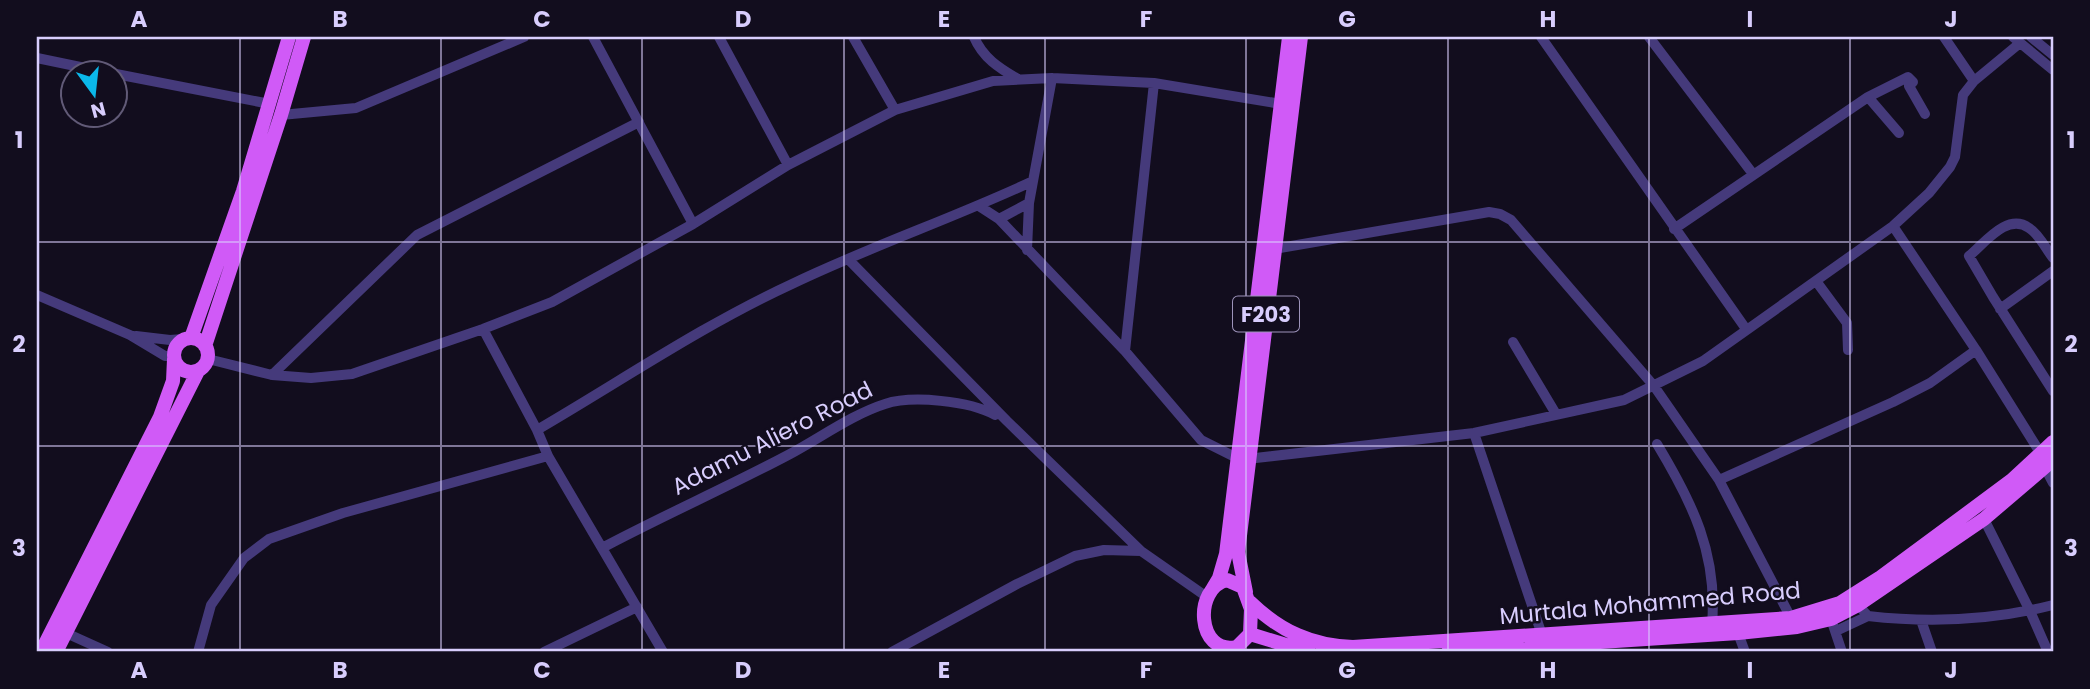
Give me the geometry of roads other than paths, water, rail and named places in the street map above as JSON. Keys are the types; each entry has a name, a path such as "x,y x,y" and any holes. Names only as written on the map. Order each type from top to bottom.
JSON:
{"main road":[{"path":"58,642 160,417 173,381 174,349 187,338 239,203 289,37"},
{"path":"41,652 58,642 204,359 304,37"},
{"name":"F203","path":"1248,597 1238,552 1242,459 1289,37"},
{"name":"F203","path":"1210,593 1219,578 1226,554 1242,459 1274,249 1301,37"},
{"path":"187,338 197,338 204,359"},
{"path":"173,357 182,370 190,372 204,359"},
{"name":"Murtala Mohammed Road","path":"1248,597 1276,625 1319,644 1335,647 1712,624 1834,625 1863,611 1984,519 2046,461 2053,442"},
{"name":"Murtala Mohammed Road","path":"1448,652 1654,646 1738,634 1840,603 2012,480 2046,461"},
{"path":"1227,580 1239,584 1248,597 1252,619 1250,634 1234,649 1211,646 1205,616 1210,593 1227,580"},
{"path":"1250,634 1310,652"}],"street":[{"path":"281,114 356,108 524,37"},
{"path":"593,37 693,224"},
{"path":"719,37 788,165"},
{"path":"853,37 895,110"},
{"path":"974,37 985,56 998,68 1018,79"},
{"path":"1541,37 1746,329"},
{"path":"1649,37 1753,174"},
{"path":"1944,37 1974,81"},
{"path":"2031,37 2053,55"},
{"path":"979,206 999,219 1125,351 1201,440 1242,459 1474,433 1625,400 1703,361 1894,226 1929,193 1950,167 1958,145 1963,94 2017,40 2053,70"},
{"path":"37,58 60,63"},
{"path":"130,77 270,104"},
{"path":"1674,229 1868,97 1908,77 1913,82 1909,86 1925,114"},
{"path":"1027,250 1029,203 1052,78"},
{"path":"204,359 272,375 311,378 352,374 483,329 552,302 693,224 788,165 895,110 993,80 1052,78 1154,83 1281,104"},
{"path":"1125,351 1154,83"},
{"path":"1868,97 1899,133"},
{"path":"272,375 417,235 639,122"},
{"path":"537,430 738,311 849,259 1033,181"},
{"path":"999,219 1029,203"},
{"path":"1274,249 1489,212 1511,220 1654,386 1719,480 1791,618"},
{"path":"2053,258 2030,228 2014,223 2004,226 1969,256 2053,391"},
{"path":"1894,226 2046,461 2053,482"},
{"path":"849,259 1007,421 1141,551 1210,593"},
{"path":"2000,309 2053,271"},
{"path":"1816,281 1847,323 1848,350"},
{"path":"37,295 130,335 165,356 173,357"},
{"path":"483,329 548,456 663,652"},
{"path":"130,335 170,340 187,338"},
{"path":"1513,342 1556,414"},
{"path":"1719,480 1893,402 1930,383 1976,350"},
{"name":"Adamu Aliero Road","path":"602,548 885,404 912,399 962,405 986,410 1007,421"},
{"path":"1474,433 1542,635"},
{"path":"1657,444 1699,524 1710,557 1714,600 1712,624"},
{"path":"198,652 211,605 244,558 269,539 343,513 548,456"},
{"path":"1984,519 2048,652"},
{"path":"892,652 1017,584 1075,556 1104,550 1141,551"},
{"path":"1863,611 1921,620 2030,611 2053,605"},
{"path":"544,652 637,607"},
{"path":"1921,620 1927,651"},
{"path":"1834,625 1842,652"},
{"path":"1738,634 1745,652"},
{"path":"58,642 108,652"}]}
